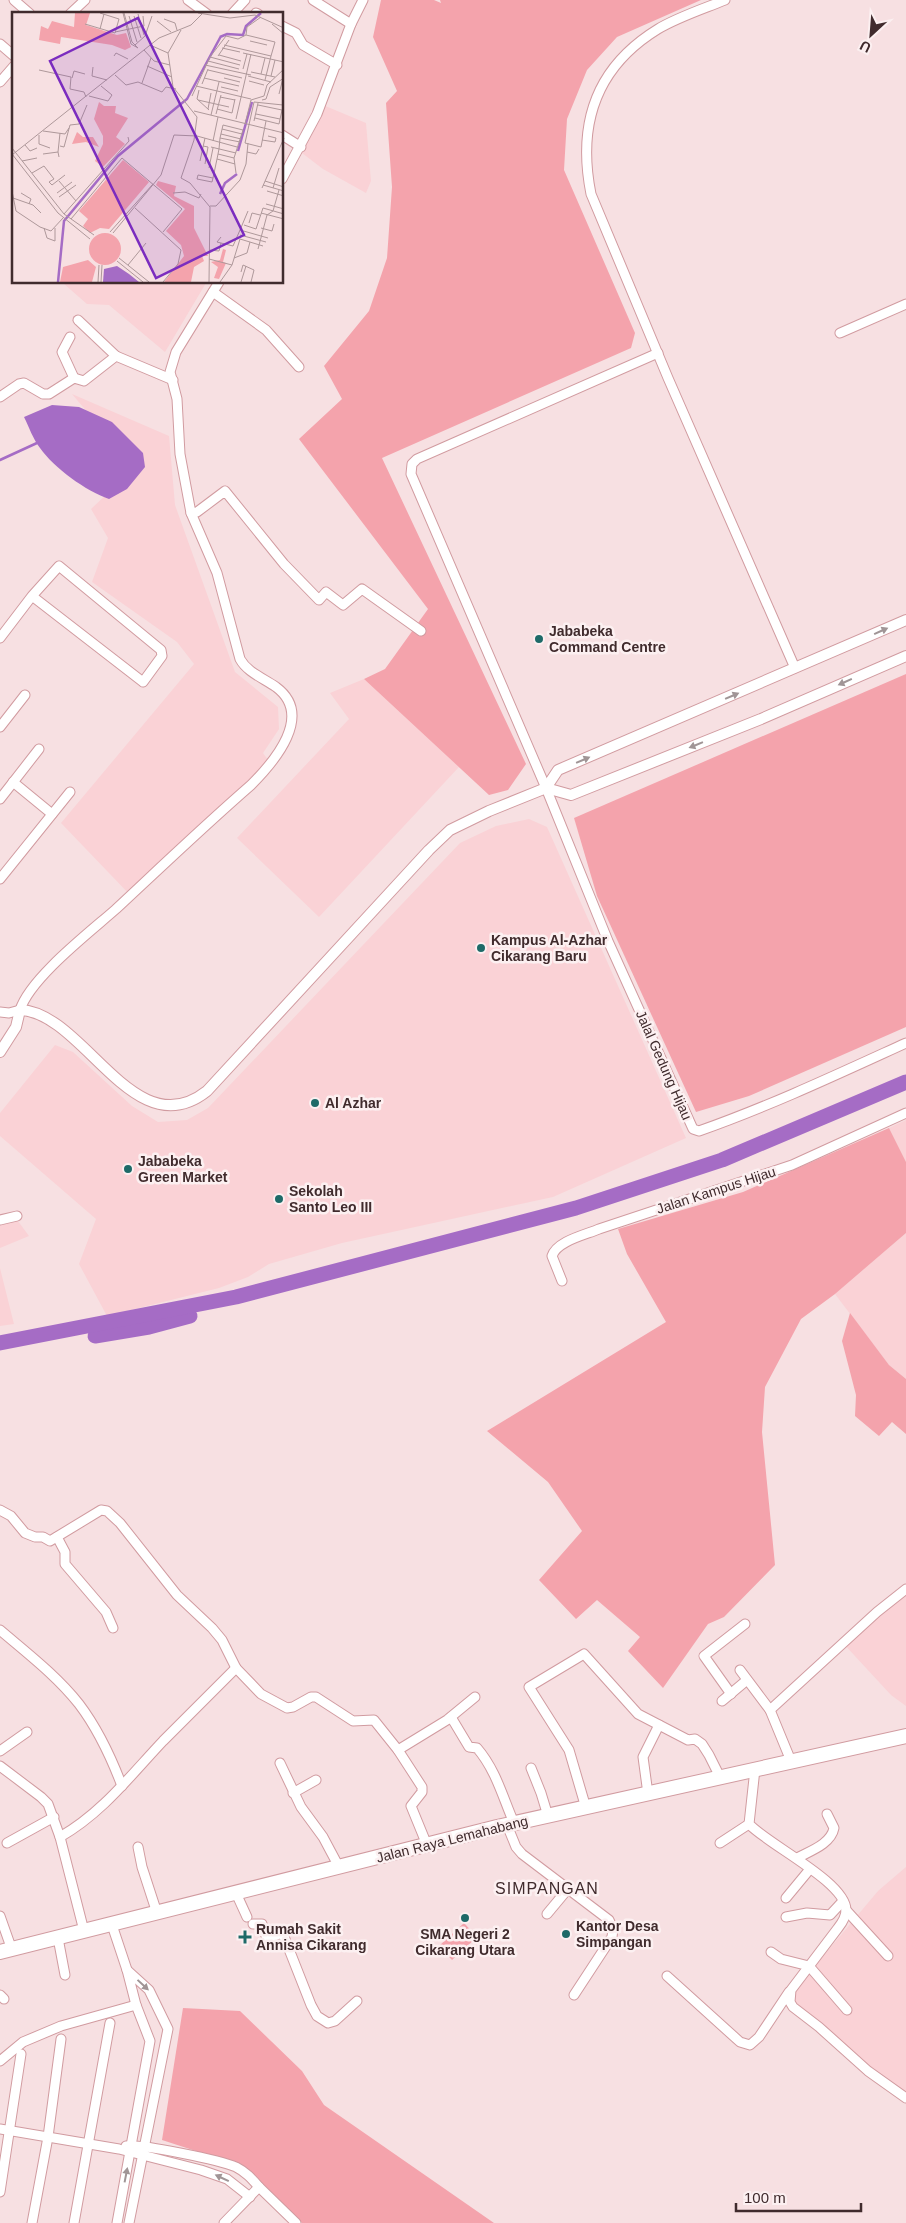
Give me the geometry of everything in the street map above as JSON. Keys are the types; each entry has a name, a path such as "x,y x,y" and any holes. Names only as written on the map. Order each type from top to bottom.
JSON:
{"main road":[{"name":"Jalan Raya Lemahabang","path":"6,1951 510,1824 906,1736"}],"street":[{"path":"14,0 28,12"},
{"path":"72,12 85,0"},
{"path":"188,0 204,12"},
{"path":"234,12 245,0"},
{"path":"314,0 351,24"},
{"path":"284,176 301,147 336,65 351,24 363,0"},
{"path":"725,0 660,28 637,43 618,62 603,83 592,107 586,131 585,154 591,194 795,668"},
{"path":"284,27 296,33 303,45 336,65"},
{"path":"0,82 12,68"},
{"path":"284,136 301,147"},
{"path":"0,1052 13,1032 25,998 34,985 74,946 266,771 292,726 291,710 285,697 276,688 245,667 240,658 217,573 191,513 180,454 178,406 170,372 173,359 218,284"},
{"path":"213,292 266,330 299,367"},
{"path":"840,333 906,304"},
{"path":"78,320 116,356 173,380"},
{"path":"70,337 62,352 74,378"},
{"path":"546,788 411,474 411,468 416,458 658,353"},
{"path":"0,396 19,384 24,383 43,394 49,394 74,378 84,380 116,356"},
{"path":"191,513 205,506 225,491 289,570 319,600 326,592 343,605 362,589 421,631"},
{"path":"0,638 32,596 57,567 62,568 161,650 162,656 143,682 32,596"},
{"path":"0,1012 9,1013 20,1010 35,1013 54,1023 121,1082 153,1102 165,1104 186,1102 207,1091 450,830 489,811 546,788 558,770 906,620"},
{"path":"546,788 571,794 761,719 906,656"},
{"path":"0,727 25,695"},
{"path":"0,799 40,749"},
{"path":"13,782 52,814"},
{"name":"Jalal Gedung Hijau","path":"546,788 608,941 695,1130 735,1118 806,1089 906,1043"},
{"path":"0,879 70,792"},
{"name":"Jalan Kampus Hijau","path":"562,1281 552,1256 557,1248 569,1242 599,1229 792,1165 906,1113"},
{"path":"0,1220 18,1216"},
{"path":"0,1510 11,1516 30,1536 43,1537 50,1541 101,1510 107,1511 120,1522 147,1560 177,1595 222,1640 236,1668 261,1694 287,1708 293,1708 310,1697 316,1697 354,1721 374,1720 398,1750 422,1787 422,1792 411,1806 427,1845"},
{"path":"57,1537 66,1552 65,1564 106,1612 113,1628"},
{"path":"770,1710 877,1612 906,1589"},
{"path":"731,1694 704,1656 745,1624"},
{"path":"0,1630 50,1674 78,1703 104,1744 122,1786"},
{"path":"586,1808 569,1750 529,1687 584,1654 638,1714 688,1740 695,1739 702,1744 720,1777"},
{"path":"60,1837 88,1820 236,1668"},
{"path":"740,1670 770,1710 791,1761"},
{"path":"722,1701 747,1680"},
{"path":"398,1750 451,1716 475,1697"},
{"path":"451,1716 469,1747 477,1748 497,1780 516,1847 567,1890 609,1920 613,1929 612,1937 574,1995"},
{"path":"648,1794 643,1757 659,1725"},
{"path":"0,1751 27,1732"},
{"path":"280,1764 294,1793 339,1867"},
{"path":"0,1766 44,1799 54,1817 84,1931"},
{"path":"531,1768 542,1793 548,1816"},
{"path":"749,1824 755,1769"},
{"path":"294,1793 316,1780"},
{"path":"797,1858 822,1845 832,1834 834,1828 827,1814"},
{"path":"7,1843 54,1817"},
{"path":"720,1843 749,1824"},
{"path":"749,1824 759,1834 797,1858 825,1881 888,1956"},
{"path":"138,1847 142,1867 157,1913"},
{"path":"786,1898 810,1869"},
{"path":"547,1914 567,1890"},
{"path":"236,1893 250,1920 261,1923 268,1939 283,1934 311,2006 322,2020 328,2023 335,2021 358,2001"},
{"path":"786,1917 806,1913 830,1915 844,1905"},
{"path":"667,1976 746,2045 750,2045 759,2037 791,1990 842,1923 844,1905"},
{"path":"0,1916 6,1951"},
{"path":"112,1924 136,2004 150,2041 117,2223"},
{"path":"58,1938 65,1975"},
{"path":"771,1952 781,1959 809,1966 846,2010"},
{"path":"127,1970 149,1990 168,2028 129,2223"},
{"path":"791,1990 790,2002 793,2007 831,2037 868,2072 906,2098"},
{"path":"0,2061 23,2042 61,2026 136,2004"},
{"path":"74,2223 110,2023"},
{"path":"32,2223 48,2137 61,2039"},
{"path":"0,2192 21,2054"},
{"path":"0,2129 144,2152 220,2176 250,2197"},
{"path":"144,2152 228,2164 242,2171 296,2223"},
{"path":"224,2223 259,2188"}],"shaded area":[{"path":"381,0 434,0 441,3 440,0 701,0 617,37 587,70 567,119 564,170 635,333 631,348 382,458 526,764 508,790 489,795 364,679 385,669 428,609 299,439 342,399 324,366 369,311 387,258 392,187 386,103 397,91 373,37"},
{"path":"323,105 366,123 371,181 366,193 323,169 302,153"},
{"path":"64,284 205,284 165,352 109,305 87,304"},
{"path":"72,394 169,436 175,505 235,672 278,707 279,729 263,753 273,767 132,897 61,823 194,664 177,642 92,582 108,538 91,509 143,460 94,420"},
{"path":"52,405 79,407 112,422 143,453 145,467 127,489 109,499 71,478 46,456 35,441 24,417"},
{"path":"906,674 906,1027 749,1096 696,1112 597,896 574,818"},
{"path":"364,679 459,767 319,917 237,838 349,719 330,693"},
{"name":"Kampus Al-Azhar Cikarang Baru","path":"529,819 547,827 686,1138 553,1197 342,1243 269,1264 248,1277 219,1288 107,1316 79,1264 96,1219 0,1136 0,1113 55,1045 73,1052 132,1106 158,1122 187,1120 208,1108 460,843 496,826"},
{"path":"906,1120 906,1162 889,1128"},
{"path":"889,1128 906,1162 906,1233 835,1294 801,1319 765,1387 762,1432 775,1565 724,1617 708,1624 663,1688 628,1651 640,1637 597,1600 576,1619 539,1580 582,1531 548,1482 487,1431 666,1322 627,1254 618,1229 743,1192"},
{"path":"12,1213 29,1236 0,1248 0,1214"},
{"path":"906,1233 906,1379 889,1365 835,1294"},
{"path":"0,1268 14,1324 0,1326"},
{"path":"850,1313 889,1365 906,1379 906,1434 892,1422 879,1436 855,1416 856,1395 842,1341"},
{"path":"906,1590 906,1706 891,1695 842,1642"},
{"path":"906,1867 906,2097 788,1998 878,1891"},
{"path":"464,1923 477,1937 452,1960 439,1946"},
{"path":"183,2008 240,2011 302,2071 324,2105 494,2223 302,2223 245,2167 162,2140"}],"waterway":[{"path":"0,460 37,443"},
{"path":"0,1343 236,1297 576,1208 722,1160 906,1082"},
{"path":"95,1336 149,1327 190,1316"}],"place":[{"name":"Jababeka Command Centre","path":"539,639"},
{"name":"Kampus Al-Azhar Cikarang Baru","path":"481,948"},
{"name":"Al Azhar","path":"315,1103"},
{"name":"Jababeka Green Market","path":"128,1169"},
{"name":"Sekolah Santo Leo III","path":"279,1199"},
{"name":"SMA Negeri 2 Cikarang Utara","path":"465,1918"},
{"name":"Kantor Desa Simpangan","path":"566,1934"},
{"name":"Rumah Sakit Annisa Cikarang","path":"245,1937"}],"district":[{"name":"SIMPANGAN","path":"547,1888"}]}
